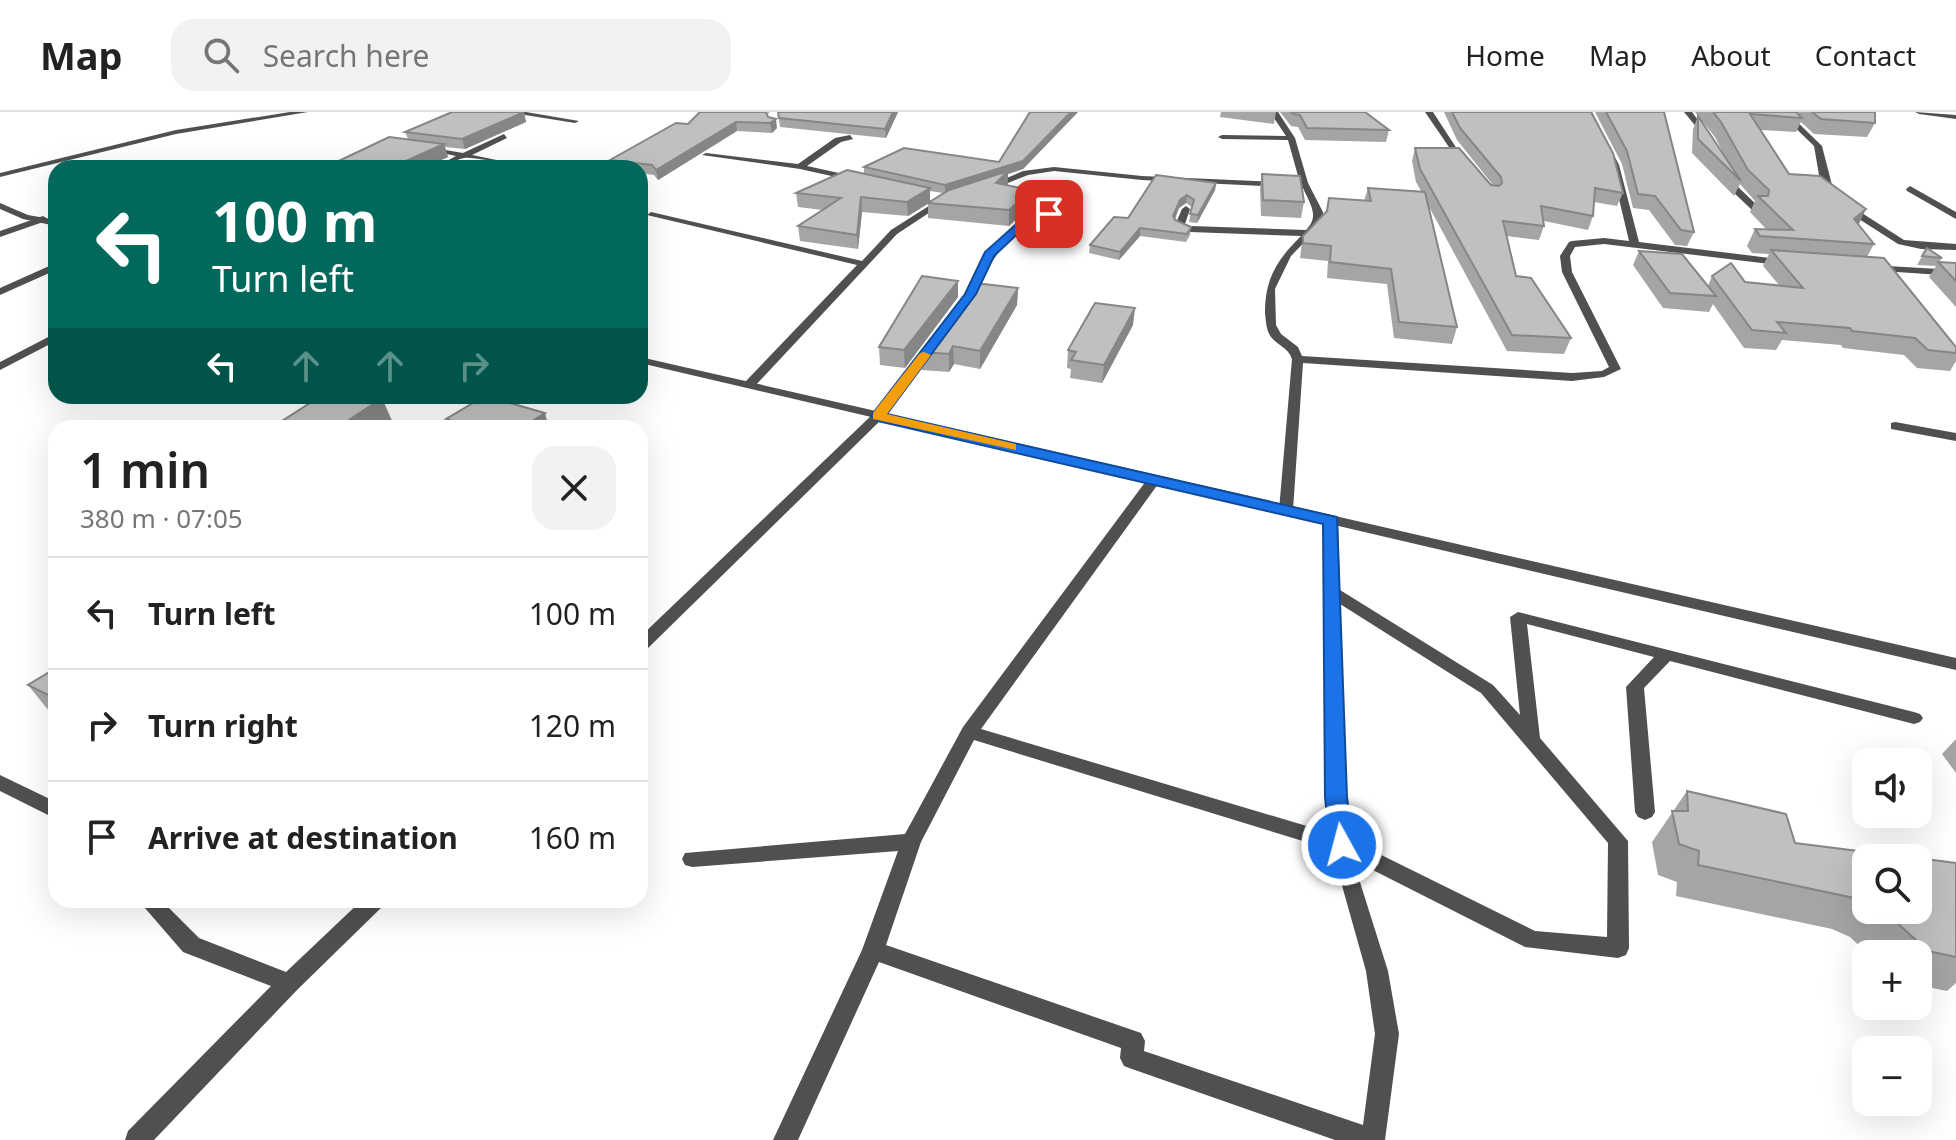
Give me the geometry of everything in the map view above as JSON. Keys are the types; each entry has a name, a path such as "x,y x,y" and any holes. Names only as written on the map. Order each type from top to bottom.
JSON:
{"street":[{"path":"226,122 238,112"},
{"path":"64,160 226,122 304,112"},
{"path":"511,112 575,121"},
{"path":"1274,112 1291,138 1319,212 1317,224 1287,255 1270,289 1268,301 1276,336 1294,349 1298,359 1286,510"},
{"path":"1429,112 1476,176"},
{"path":"1588,112 1615,165 1635,246"},
{"path":"1688,112 1717,150"},
{"path":"1783,112 1797,129 1815,142 1821,152 1820,168 1829,188 1876,226 1901,242 1956,247"},
{"path":"1919,112 1953,117 1956,133"},
{"path":"454,160 504,136"},
{"path":"800,167 838,140 850,137"},
{"path":"1222,137 1291,138"},
{"path":"418,148 494,160"},
{"path":"706,155 800,167 871,183"},
{"path":"0,175 48,164"},
{"path":"1723,164 1733,187 1755,208"},
{"path":"973,193 1026,173 1054,169 1142,178 1307,186"},
{"path":"1910,189 1956,216"},
{"path":"930,196 945,200"},
{"path":"750,384 894,232 945,200 959,196"},
{"path":"0,206 26,217 48,221"},
{"path":"1186,209 1180,225 1190,229 1307,233"},
{"path":"960,309 989,255 1027,220 1049,214"},
{"path":"651,215 864,264"},
{"path":"0,234 43,219"},
{"path":"1298,359 1572,377 1604,374 1615,369 1567,272 1565,256 1572,244 1586,241 1804,264"},
{"path":"1850,267 1956,273"},
{"path":"0,292 48,270"},
{"path":"648,638 878,416 945,328"},
{"path":"0,367 48,340"},
{"path":"648,362 1956,664"},
{"path":"1895,426 1956,437"},
{"path":"785,1140 873,950 911,842 969,732 1154,480"},
{"path":"873,950 1133,1041 1132,1058 1372,1140 1387,1034 1377,971 1343,860 1336,797 1331,521"},
{"path":"969,732 1342,845 1533,940 1618,948 1618,841 1487,689 1332,592"},
{"path":"1531,741 1518,617 1914,718"},
{"path":"1645,812 1635,687 1666,655"},
{"path":"0,782 48,807"},
{"path":"692,859 911,842"},
{"path":"156,908 191,945 289,983"},
{"path":"137,1140 289,983 368,908"}],"building":[{"path":"452,112 524,112 462,139 405,132"},
{"path":"700,112 766,112 768,117 776,119 770,123 736,122 656,170 648,165 648,160 610,160 676,123 688,124"},
{"path":"778,112 893,112 885,129 779,118"},
{"path":"1030,112 1071,112 1023,161 945,185 864,167 904,148 999,162"},
{"path":"1291,112 1365,112 1389,130 1307,128 1300,115"},
{"path":"1452,112 1591,112 1613,153 1623,193 1595,188 1593,216 1541,206 1544,226 1503,221 1516,276 1531,278 1571,338 1512,335 1420,169 1415,148 1459,148 1491,185 1499,186 1502,183 1501,177 1460,128"},
{"path":"1606,112 1664,112 1694,232 1681,230 1655,196 1638,194 1627,151"},
{"path":"1713,112 1796,112 1802,118 1750,114 1789,174 1820,176 1866,209 1854,219 1874,244 1760,236 1755,229 1793,230 1758,196 1768,196 1769,190 1748,170"},
{"path":"1812,112 1875,112 1875,123 1821,119"},
{"path":"1698,116 1741,181 1698,139"},
{"path":"389,137 444,144 408,160 341,160"},
{"path":"847,170 930,188 907,202 861,197 857,235 798,226 841,198 796,193"},
{"path":"1008,171 996,183 1031,190 1009,210 928,203 949,190"},
{"path":"1262,174 1300,176 1304,202 1263,200"},
{"path":"1156,175 1216,183 1198,215 1190,214 1194,200 1187,195 1180,200 1173,216 1191,227 1187,234 1140,228 1120,252 1090,245 1114,217 1128,218"},
{"path":"1368,188 1425,192 1457,327 1399,322 1391,269 1330,262 1331,246 1303,243 1303,236 1327,211 1329,198 1371,201"},
{"path":"1927,248 1942,258 1922,256"},
{"path":"1771,250 1884,258 1956,347 1956,353 1928,350 1915,338 1852,331 1850,328 1777,322 1786,333 1752,330 1712,276 1731,263 1745,282 1803,288"},
{"path":"1639,251 1682,254 1716,296 1670,293"},
{"path":"1938,262 1956,263 1956,281"},
{"path":"922,276 958,281 904,350 879,347"},
{"path":"975,283 1018,288 980,351 953,346 949,354 922,352"},
{"path":"1095,303 1135,308 1104,365 1071,360 1076,352 1068,350"},
{"path":"308,404 373,404 349,420 284,420"},
{"path":"471,404 513,404 545,413 534,420 446,419"},
{"path":"48,673 48,695 28,685"},
{"path":"1687,791 1786,814 1795,843 1852,850 1852,898 1698,865 1699,851 1679,844 1672,811 1688,811"},
{"path":"1932,860 1956,863 1956,957 1932,952 1932,940 1916,940 1898,924 1932,924"}],"slow traffic":[{"path":"924,355 878,416 1010,447"}],"route":[{"path":"1049,214 1027,220 1016,227 989,255 970,294 878,416 1331,521 1336,797 1342,845"}]}
